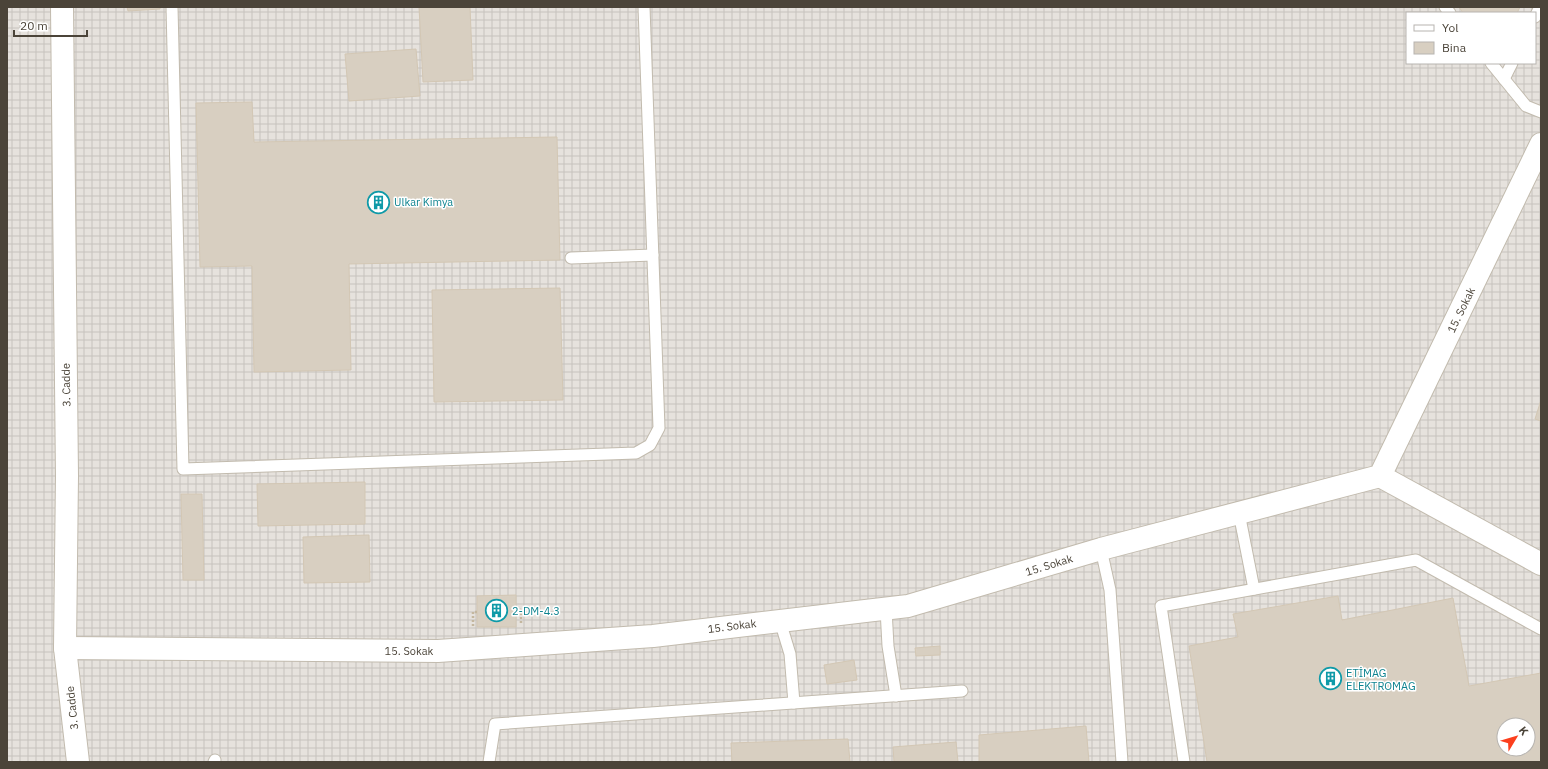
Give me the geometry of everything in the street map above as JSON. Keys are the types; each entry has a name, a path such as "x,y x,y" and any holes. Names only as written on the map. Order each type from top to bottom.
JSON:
{"street":[{"name":"3. Cadde","path":"62,7 67,476 65,648 78,762"},
{"name":"15. Sokak","path":"65,648 438,651 653,636 886,609 908,606 1101,549 1380,476 1541,144"},
{"path":"1380,476 1541,564"}],"lane":[{"path":"172,7 182,469 636,453 650,445 659,428 644,7"},
{"path":"1492,64 1526,106 1541,112"},
{"path":"1504,79 1512,64"},
{"path":"571,258 653,255"},
{"path":"1240,513 1254,589"},
{"path":"1101,549 1110,590 1122,762"},
{"path":"1184,762 1161,606 1416,560 1541,629"},
{"path":"886,609 888,646 896,696"},
{"path":"780,621 790,654 794,703"},
{"path":"489,762 495,724 962,691"}],"path":[{"path":"516,609 521,610 520,631"},
{"path":"473,627 473,612 477,612"}],"shaded area":[{"path":"7,7 1541,7 1541,762 7,762"}],"building":[{"path":"127,7 160,7 160,9 128,11"},
{"path":"419,7 470,7 473,80 423,82"},
{"path":"1459,7 1520,7 1518,12 1462,12"},
{"path":"416,49 420,96 349,101 345,54"},
{"name":"Ulkar Kimya","path":"252,102 254,142 557,137 560,260 349,264 351,370 254,372 252,266 200,267 196,103"},
{"path":"560,288 563,400 434,402 432,290"},
{"path":"1541,400 1541,421 1535,419"},
{"path":"365,482 365,524 258,526 257,484"},
{"path":"181,494 202,494 204,580 183,580"},
{"path":"369,535 370,582 304,583 303,537"},
{"name":"2-DM-4.3","path":"516,595 516,627 477,627 477,596"},
{"name":"ETİMAG ELEKTROMAG","path":"1338,596 1342,620 1453,598 1469,686 1541,673 1541,762 1207,762 1189,646 1238,637 1233,614"},
{"path":"940,646 940,655 916,656 915,648"},
{"path":"854,660 857,680 827,684 824,665"},
{"path":"1086,726 1089,762 979,762 979,735"},
{"path":"848,739 850,762 732,762 731,743"},
{"path":"956,742 958,762 894,762 893,747"}],"place":[{"name":"Ulkar Kimya","path":"379,202"},
{"name":"2-DM-4.3","path":"497,611"},
{"name":"ETİMAG ELEKTROMAG","path":"1331,679"}]}
